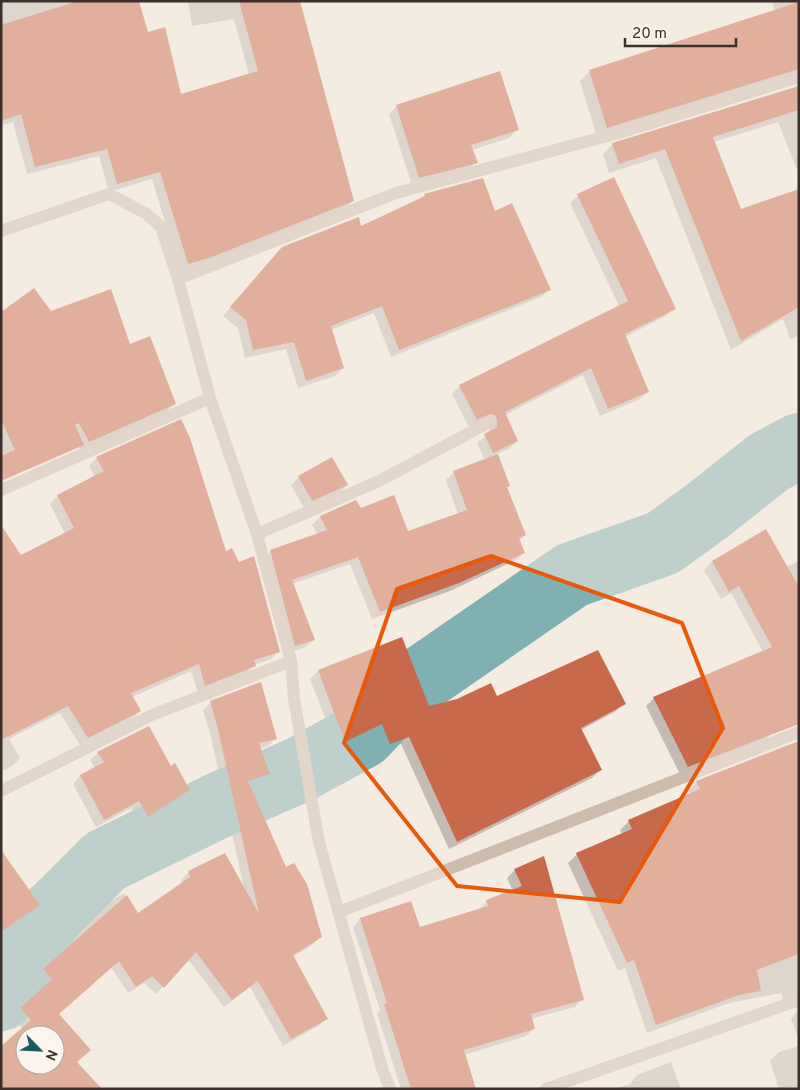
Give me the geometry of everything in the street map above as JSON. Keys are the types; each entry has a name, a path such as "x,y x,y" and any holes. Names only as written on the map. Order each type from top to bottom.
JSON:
{"street":[{"path":"178,279 396,193 622,132 799,77"},
{"path":"1,231 109,194 147,214 161,228 178,279 210,398 257,534 291,661 294,699 319,842 382,1068 390,1089"},
{"path":"1,490 210,398"},
{"path":"257,534 379,481 490,422"},
{"path":"1,791 152,715 291,661"},
{"path":"339,912 799,732"},
{"path":"546,1089 799,1000"}],"highlighted area":[{"path":"491,556 682,623 723,728 620,902 457,886 344,743 397,589"}],"building":[{"path":"78,1 139,1 148,32 165,27 181,94 258,71 239,1 300,1 354,201 209,258 188,264 160,172 117,184 107,149 35,167 21,114 1,121 1,25"},
{"path":"799,2 799,69 607,128 589,70"},
{"path":"500,71 519,130 471,145 478,163 419,178 396,105"},
{"path":"799,86 799,110 713,137 741,209 799,189 799,307 741,341 665,149 619,164 612,143"},
{"path":"614,177 676,309 625,334 649,392 608,409 591,368 505,412 518,441 493,453 484,434 497,427 495,415 490,414 477,420 459,385 628,301 577,194"},
{"path":"483,178 495,211 512,203 551,290 399,350 382,306 331,326 344,368 306,381 294,342 253,350 246,320 230,307 282,247 359,217 361,226 425,196 424,194"},
{"path":"34,288 51,311 111,289 130,344 150,336 176,404 89,442 79,423 75,425 84,445 1,481 1,456 15,450 1,420 1,312"},
{"path":"181,419 190,438 226,551 232,548 239,562 254,556 280,652 254,660 256,666 205,686 199,664 131,693 141,711 88,738 68,706 1,740 1,525 21,555 74,528 57,495 104,471 96,457"},
{"path":"498,454 510,486 507,487 526,535 519,538 525,553 459,583 380,612 358,557 292,580 315,640 295,646 270,550 327,530 320,516 356,500 361,508 394,495 408,531 467,510 453,471"},
{"path":"332,457 348,485 312,501 298,476"},
{"path":"766,529 799,587 799,724 688,767 653,697 772,647 739,586 729,592 712,561"},
{"path":"402,637 429,706 457,699 491,683 497,696 598,650 626,704 581,728 602,770 457,842 409,737 390,744 382,724 345,742 318,670"},
{"path":"261,682 277,739 259,743 270,774 248,781 286,867 294,863 307,884 322,937 293,955 328,1019 291,1039 258,981 232,1000 196,952 164,988 152,976 136,987 119,961 59,1014 91,1050 77,1062 102,1089 1,1089 1,1046 15,1034 15,1075 65,1075 65,1025 25,1025 31,1020 20,1008 52,979 43,969 127,895 138,913 190,877 188,871 225,853 259,914 210,701"},
{"path":"149,726 171,766 175,763 190,790 148,817 139,801 104,820 80,775 104,762 97,752"},
{"path":"799,741 799,954 757,970 761,991 739,995 656,1025 634,960 627,963 576,853 632,829 628,820 700,789 696,781"},
{"path":"1,850 40,905 1,932"},
{"path":"544,856 584,1000 531,1014 535,1029 464,1050 476,1089 411,1089 384,1004 387,1003 360,918 411,901 420,927 488,906 486,900 522,886 514,869"}],"waterway":[{"path":"1,998 50,916 105,861 215,807 301,769 363,735 404,691 572,575 663,543 769,462 799,446"}]}
